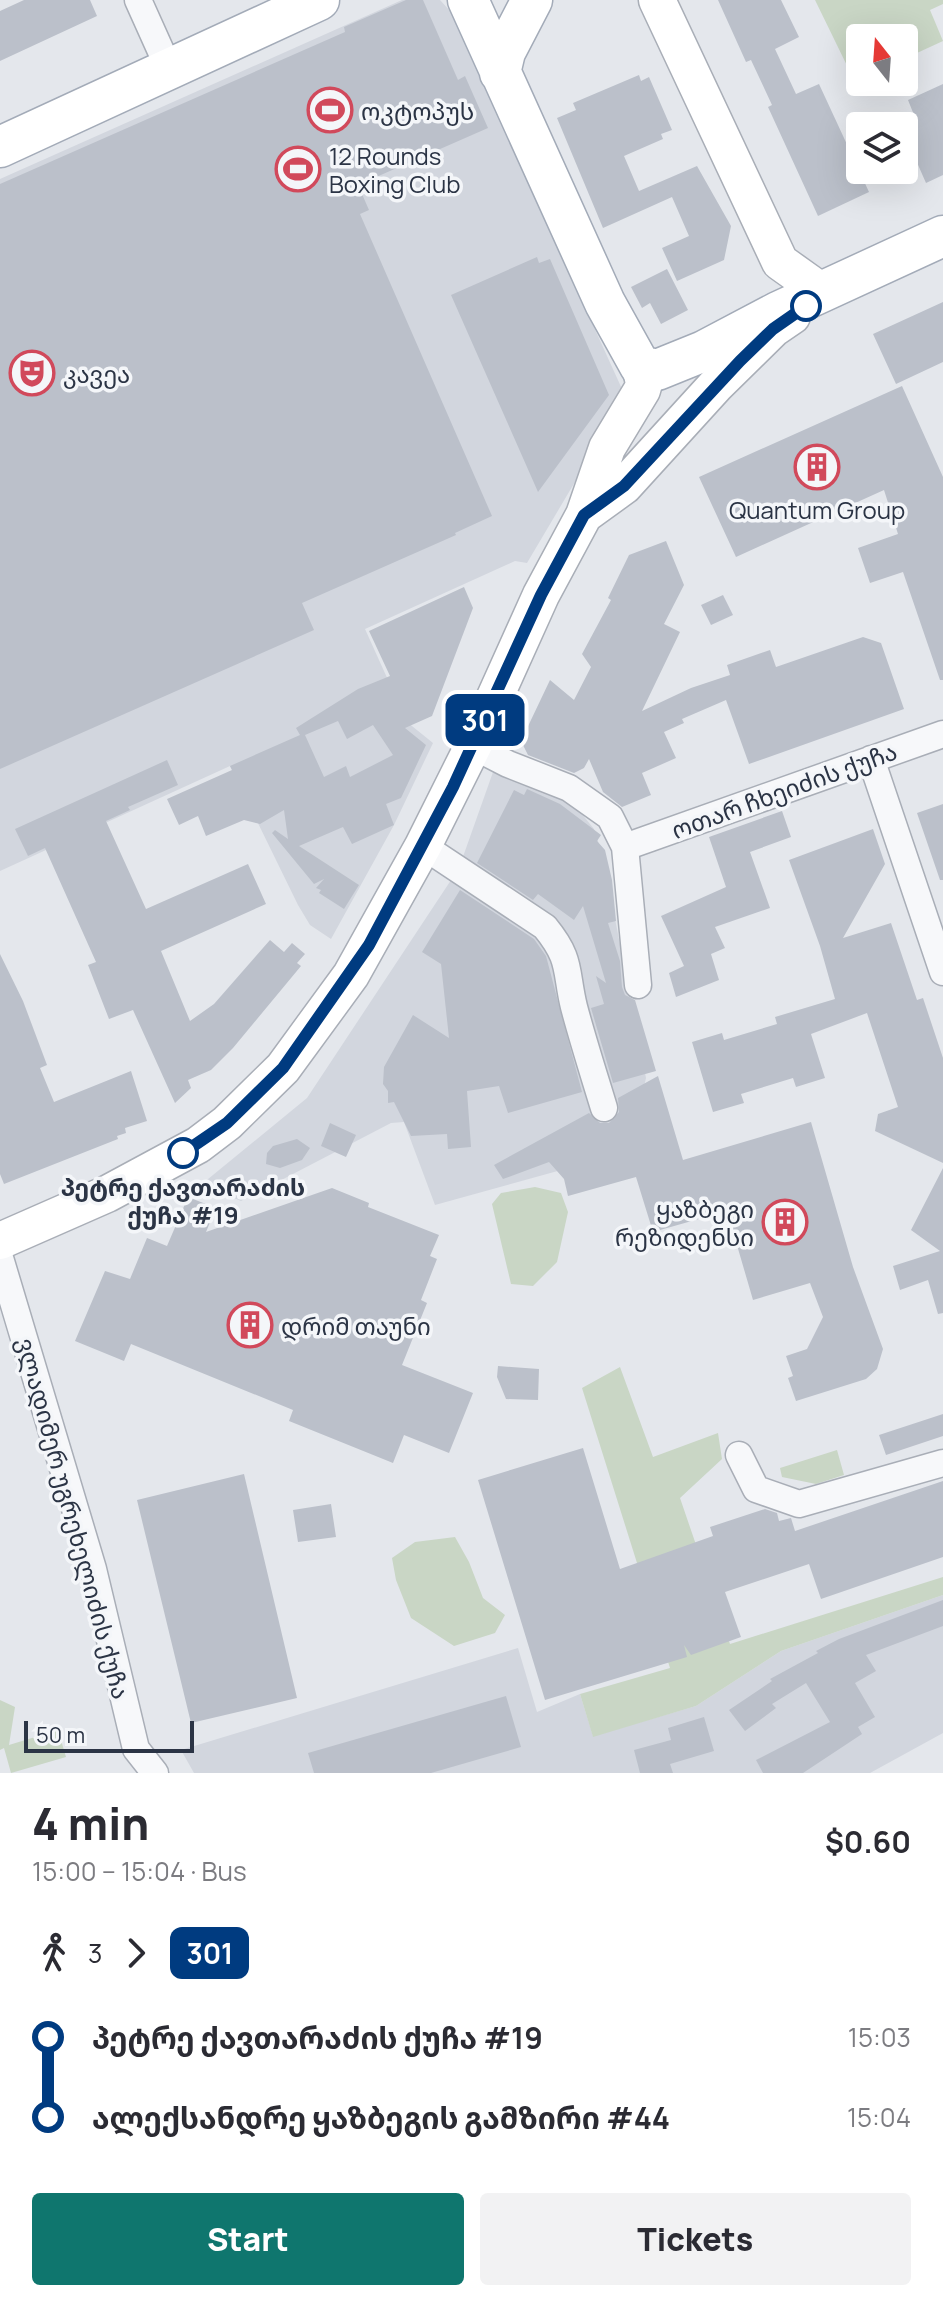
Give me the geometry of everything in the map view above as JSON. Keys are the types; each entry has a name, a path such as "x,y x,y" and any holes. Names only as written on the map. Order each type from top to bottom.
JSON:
{"main road":[{"path":"0,147 319,0"},
{"path":"0,1241 107,1194 198,1145 235,1116 283,1068 351,975 423,846 473,746 541,595 584,515 607,448 644,386 640,366 605,303 468,0"},
{"path":"500,73 511,39 532,0"},
{"path":"657,0 780,262 815,287 829,289"},
{"path":"640,366 652,370 668,367 943,236"},
{"path":"584,515 624,486 773,329 829,289"}],"street":[{"path":"138,0 169,69"},
{"name":"ოთარ ჩხეიძის ქუჩა","path":"625,847 943,734"},
{"path":"473,746 508,764 569,788 610,817 625,847 638,985"},
{"path":"871,759 943,972"},
{"path":"423,846 545,927 557,942 568,965 573,1003 604,1108"},
{"name":"ვლადიმერ უგრეხელიძის ქუჩა","path":"0,1258 93,1569 136,1749 155,1773"},
{"path":"739,1455 756,1489 799,1504 943,1463"}],"shaded area":[{"path":"402,0 440,0 451,12 622,389 611,421 527,563 515,561 365,629 407,722 433,743 394,825 331,939 310,925 298,905 230,766 0,871 0,179"},
{"path":"498,758 564,792 594,829 603,857 646,1078 641,1100 619,1154 435,1205 404,1122 391,1123 241,1201 202,1184 307,1098 459,868"},
{"path":"943,1595 943,1733 870,1773 194,1773 181,1750 518,1648 537,1712 580,1694 593,1736 696,1706 781,1651"}],"green space":[{"path":"815,0 943,0 943,4 930,10 943,41 918,53 918,24 846,24 846,64"},
{"path":"535,1187 561,1193 568,1212 557,1262 533,1286 511,1284 492,1204 501,1193"},
{"path":"620,1367 653,1457 718,1433 722,1459 680,1498 730,1644 943,1577 943,1595 781,1651 696,1706 593,1737 580,1694 670,1668 582,1388"},
{"path":"837,1450 844,1475 816,1484 782,1477 780,1468"},
{"path":"455,1537 483,1598 505,1615 495,1633 454,1646 411,1618 396,1580 392,1558 415,1542"},
{"path":"0,1700 15,1707 9,1745 58,1730 66,1757 11,1773 4,1748 0,1750"}],"building":[{"path":"24,0 90,0 97,16 0,61 0,11"},
{"path":"406,0 423,0 458,80 465,76 488,128 358,185 369,210 360,214 492,516 302,603 314,630 0,769 0,184 345,32 344,27"},
{"path":"718,0 781,0 799,37 775,49 796,94 819,84 846,142 846,184 865,184 869,192 818,216 768,107 772,105 751,60 746,62"},
{"path":"639,75 641,81 649,77 672,130 661,134 663,139 624,156 639,191 697,166 731,226 724,260 677,281 662,248 689,236 672,197 603,228 557,118 576,110 573,103"},
{"path":"943,84 943,175 926,183 918,165 918,112 913,112 908,100"},
{"path":"537,257 539,263 550,259 609,395 538,492 451,295"},
{"path":"667,269 688,310 661,324 650,303 642,308 631,287"},
{"path":"943,302 943,362 896,384 873,334"},
{"name":"Quantum Group","path":"902,386 943,477 943,680 940,680 903,572 870,583 858,548 898,534 884,490 736,557 699,477"},
{"path":"666,541 684,585 664,624 680,632 642,711 691,688 730,675 727,665 770,650 776,667 863,637 881,643 904,709 749,764 726,700 682,719 684,723 664,732 676,758 642,773 651,795 622,807 603,792 589,759 584,768 574,773 528,755 521,741 550,680 574,700 591,667 582,654 611,600 608,598 629,555"},
{"path":"464,587 473,608 432,716 405,728 426,745 401,798 386,804 394,825 352,844 343,827 299,846 359,885 344,909 319,893 321,890 316,888 324,879 314,884 272,833 275,830 288,839 284,810 260,824 244,820 206,836 198,816 179,825 167,799 232,770 230,766 300,735 296,728 358,689 390,676 369,631","holes":["338,721 347,739 373,725 393,755 350,777 346,766 324,777 305,735"]},
{"path":"723,595 733,615 711,625 701,605"},
{"path":"167,760 178,785 128,807 130,810 106,821 146,909 248,864 266,904 161,951 190,1021 214,1004 270,940 284,952 292,943 305,954 297,963 301,966 233,1048 211,1070 188,1080 191,1088 175,1103 133,1010 109,1019 88,965 96,962 45,848 28,856 15,829"},
{"path":"527,789 560,804 601,835 597,841 605,850 616,921 608,923 620,961 622,987 625,995 635,1000 656,1071 613,1083 591,1008 604,1004 596,976 606,983 583,906 574,920 538,894 533,900 477,863 514,790 524,795"},
{"path":"943,804 943,880 940,880 917,813"},
{"path":"782,811 791,837 750,852 770,908 715,927 725,948 711,954 719,980 676,997 669,973 684,966 661,916 726,887 709,837"},
{"path":"873,829 885,864 843,938 891,923 917,1000 923,998 943,1058 943,1163 875,1131 878,1114 898,1107 867,1013 811,1034 825,1078 796,1087 793,1078 741,1094 744,1103 713,1112 692,1042 722,1033 724,1040 777,1024 775,1017 835,999 820,946 789,860"},
{"path":"460,890 534,939 546,956 582,1092 508,1113 499,1086 467,1091 471,1147 448,1149 447,1134 411,1136 394,1102 388,1103 388,1091 383,1084 384,1067 413,1015 449,1038 441,964 422,952"},
{"path":"0,954 23,1001 47,1065 40,1068 54,1102 131,1071 147,1121 125,1128 126,1133 117,1136 118,1139 4,1184 0,1174"},
{"path":"658,1076 683,1160 811,1122 853,1267 883,1349 877,1369 866,1379 796,1401 788,1378 793,1376 786,1356 807,1349 823,1317 810,1283 753,1300 727,1211 653,1232 636,1177 568,1196 564,1179 549,1162 503,1179 494,1165 589,1113 600,1123 609,1123 619,1112 618,1098"},
{"path":"330,1123 356,1135 346,1157 321,1146"},
{"path":"297,1139 310,1148 302,1160 280,1168 266,1164 267,1153 273,1146"},
{"path":"943,1168 943,1313 938,1314 928,1280 900,1290 893,1266 940,1251 911,1230"},
{"name":"დრიმ თაუნი","path":"332,1188 369,1203 368,1207 439,1235 430,1256 437,1259 421,1300 427,1303 402,1365 473,1393 449,1453 404,1435 393,1463 289,1421 293,1410 131,1344 124,1361 75,1341 105,1271 130,1279 147,1238 167,1246 188,1197 216,1208 206,1232"},
{"path":"498,1366 539,1369 538,1400 506,1399 497,1377"},
{"path":"943,1414 943,1436 886,1455 879,1435"},
{"path":"583,1448 620,1569 713,1536 710,1527 765,1509 777,1513 779,1521 791,1518 795,1531 943,1481 943,1557 821,1599 809,1564 725,1592 741,1637 691,1655 684,1645 687,1657 545,1700 478,1480"},
{"path":"244,1474 297,1698 191,1723 137,1500"},
{"path":"331,1504 336,1537 298,1542 293,1510"},
{"path":"943,1600 943,1626 866,1655 876,1671 855,1683 875,1717 858,1727 862,1734 803,1773 763,1773 756,1760 830,1722 806,1683 772,1704 776,1708 745,1731 729,1710 772,1681 770,1679 839,1639"},
{"path":"506,1696 521,1747 431,1773 314,1773 308,1753"},
{"path":"704,1717 714,1751 670,1764 673,1773 640,1773 634,1750 671,1740 668,1728"}],"bus line":[{"name":"301","path":"183,1153 227,1123 283,1068 351,975 453,787 541,595 584,515 624,486 740,361 773,329 806,306"}],"place":[{"name":"ოკტოპუს","path":"330,110"},
{"name":"12 Rounds Boxing Club","path":"298,169"},
{"name":"კავეა","path":"32,373"},
{"name":"Quantum Group","path":"817,467"},
{"name":"პეტრე ქავთარაძის ქუჩა #19","path":"183,1153"},
{"name":"ყაზბეგი რეზიდენსი","path":"785,1222"},
{"name":"დრიმ თაუნი","path":"250,1325"}]}
